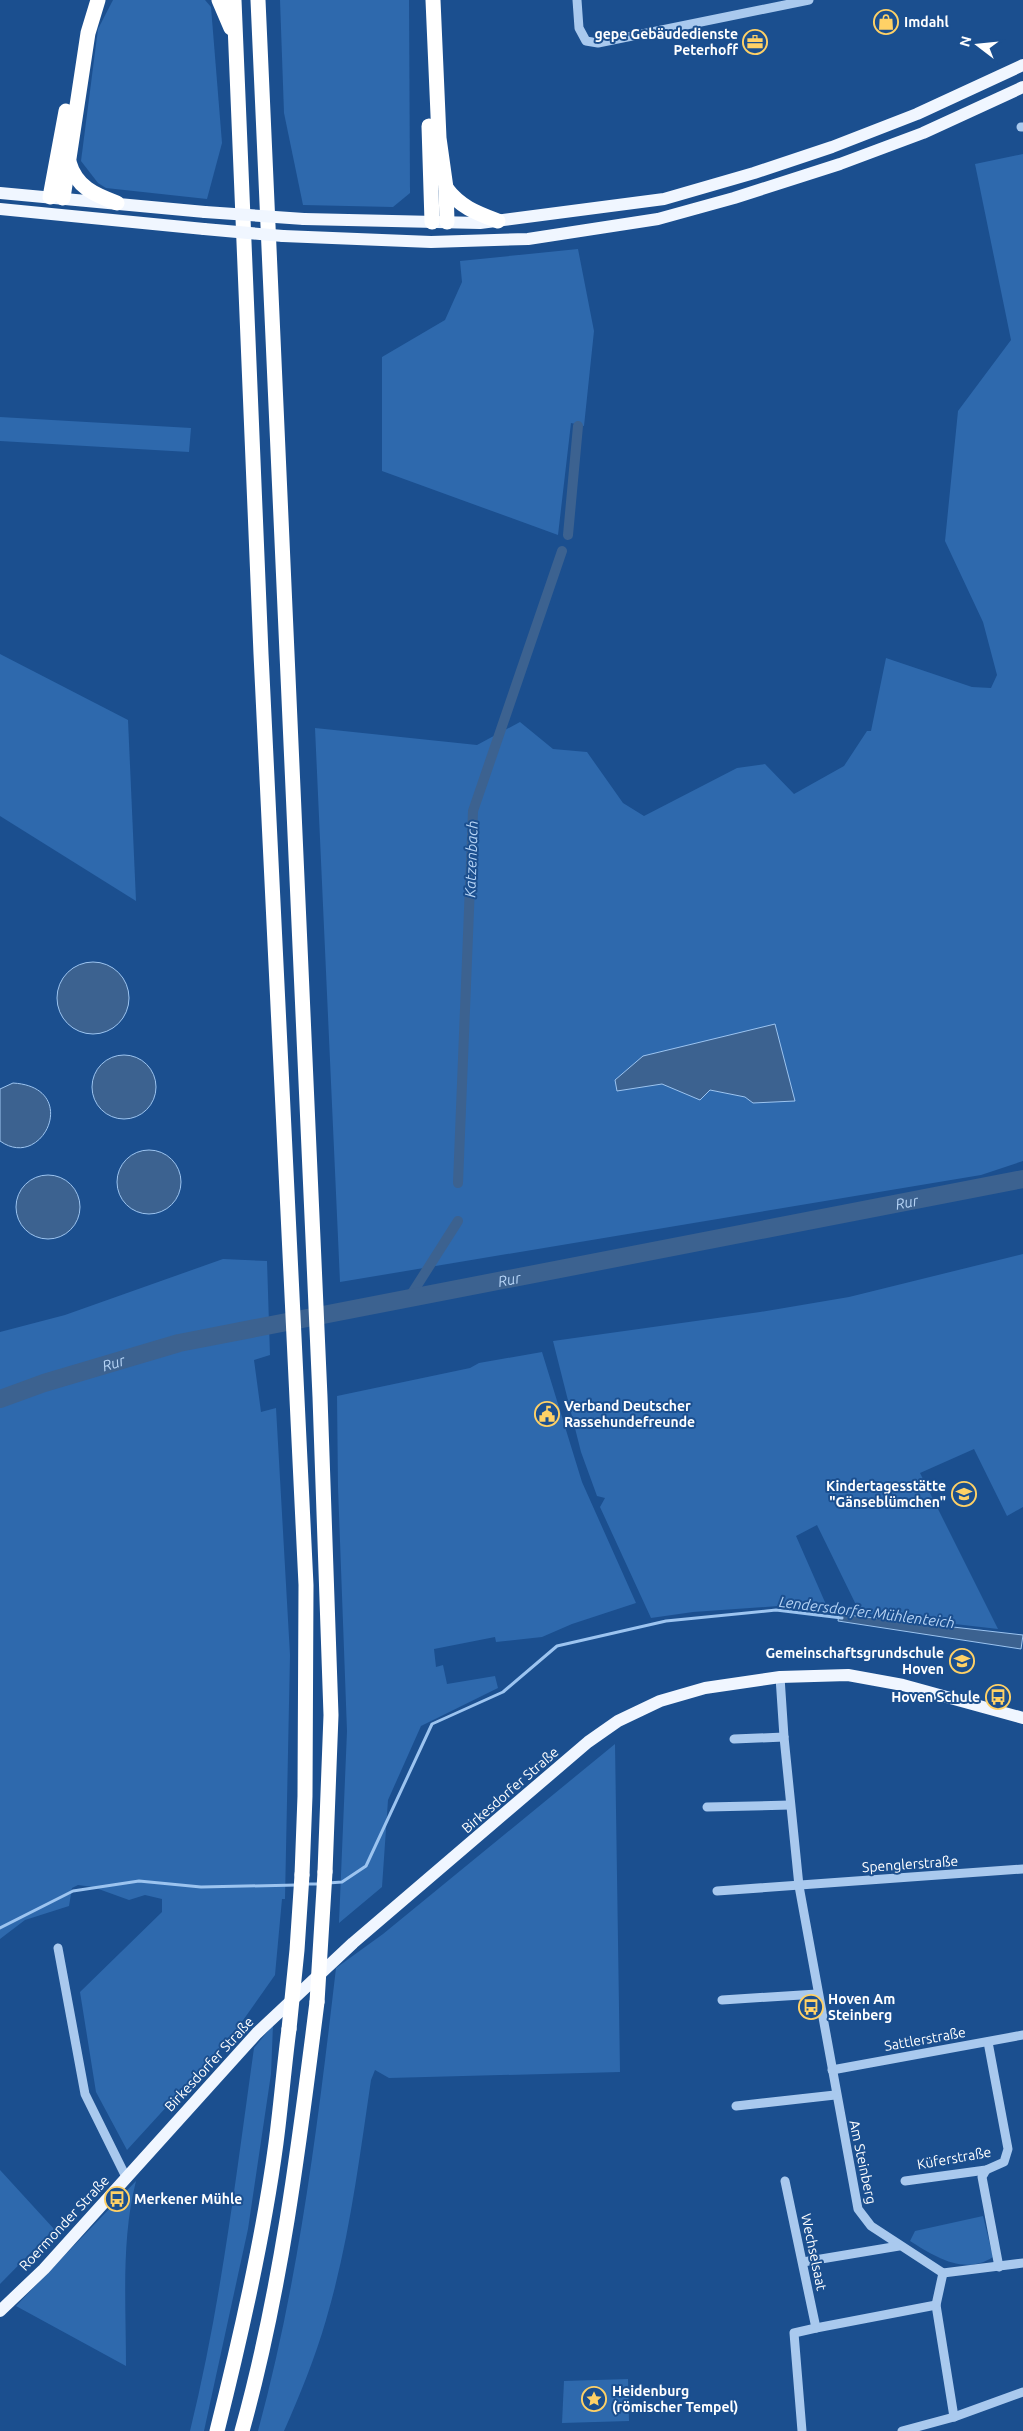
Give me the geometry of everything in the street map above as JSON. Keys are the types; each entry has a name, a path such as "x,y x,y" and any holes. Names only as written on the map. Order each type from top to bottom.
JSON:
{"highway":[{"path":"219,0 235,37"},
{"path":"217,2431 238,2349 276,2144 297,1950 305,1796 306,1585 295,1404 234,0"},
{"path":"242,2431 279,2266 298,2149 317,2002 325,1872 331,1715 320,1397 258,0"},
{"path":"261,62 268,0"},
{"path":"57,198 69,162 92,2"},
{"path":"57,198 92,2"},
{"path":"427,3 439,138 446,188 439,222"},
{"path":"427,3 439,222"},
{"path":"69,162 74,176 84,188 117,203"},
{"path":"446,188 466,208 498,221"}],"main road":[{"path":"0,192 205,212 304,219 439,222 498,221 664,199 754,173 832,147 917,114 1023,65"},
{"path":"0,208 303,237 431,242 537,238 658,219 693,210 840,164 923,133 1023,87"},
{"path":"57,198 57,214"},
{"path":"439,222 447,242"},
{"path":"431,242 439,222"},
{"name":"Birkesdorfer Straße","path":"126,2177 257,2032 353,1943 588,1742 618,1721 660,1701 705,1688 780,1677 848,1675 903,1685 1023,1718"},
{"name":"Roermonder Straße","path":"0,2311 44,2269 126,2177"}],"street":[{"path":"577,0 579,28 586,41 598,43 809,0"},
{"name":"Am Steinberg","path":"780,1677 790,1805 799,1886 835,2095 858,2209 871,2226 943,2273"},
{"path":"734,1739 784,1737"},
{"path":"707,1807 790,1805"},
{"name":"Spenglerstraße","path":"799,1886 1023,1869"},
{"path":"717,1891 799,1886"},
{"name":"Roermonder Straße","path":"58,1948 85,2094 126,2177"},
{"path":"722,2000 817,1994"},
{"name":"Sattlerstraße","path":"832,2070 1023,2035"},
{"name":"Küferstraße","path":"905,2181 986,2170 1004,2162 1008,2148 988,2042"},
{"path":"736,2106 835,2095"},
{"path":"986,2170 982,2177 999,2267"},
{"name":"Wechselsaat","path":"785,2181 816,2328"},
{"path":"803,2262 899,2246"},
{"path":"954,2417 936,2305 943,2273 1023,2263"},
{"path":"802,2431 794,2333 936,2305"},
{"path":"902,2431 923,2429 1023,2392"}],"shaded area":[{"path":"113,0 205,0 211,7 222,143 207,199 106,188 98,183 81,161 98,29"},
{"path":"280,0 409,0 410,193 393,207 303,205 284,113"},
{"path":"1023,154 1023,1161 981,1175 340,1282 315,728 477,745 520,722 553,749 587,752 623,803 644,816 737,768 765,764 794,794 844,766 867,731 871,731 886,658 972,687 991,688 997,675 983,622 945,541 958,411 1011,340 975,164"},
{"path":"578,249 594,331 584,426 571,423 558,535 382,471 382,357 445,320 462,282 460,261"},
{"path":"0,417 191,428 189,452 0,441"},
{"path":"0,654 128,720 136,901 0,816"},
{"path":"93,962 113,968 123,978 129,998 123,1018 113,1028 93,1034 73,1028 63,1018 57,998 63,978 73,968"},
{"path":"775,1024 795,1101 753,1103 745,1097 710,1090 700,1100 662,1084 617,1091 615,1080 643,1056"},
{"path":"124,1055 136,1057 147,1064 154,1075 156,1087 154,1099 147,1110 136,1117 124,1119 112,1117 101,1110 94,1099 92,1087 94,1075 101,1064 112,1057"},
{"path":"13,1083 34,1088 46,1098 51,1111 48,1125 41,1137 30,1146 16,1148 0,1141 0,1089"},
{"path":"149,1150 161,1152 172,1159 179,1170 181,1182 179,1194 172,1205 161,1212 149,1214 137,1212 126,1205 119,1194 117,1182 119,1170 126,1159 137,1152"},
{"path":"48,1175 60,1177 71,1184 78,1195 80,1207 78,1219 71,1230 60,1237 48,1239 36,1237 25,1230 18,1219 16,1207 18,1195 25,1184 36,1177"},
{"path":"1023,1254 1023,1507 1007,1516 974,1449 920,1473 998,1629 860,1613 817,1525 796,1536 828,1609 778,1606 693,1612 651,1618 600,1507 605,1498 597,1496 581,1452 553,1341 760,1312 849,1297"},
{"path":"223,1259 267,1261 270,1355 254,1360 261,1412 276,1408 290,1655 285,1899 282,1899 275,1975 234,2033 127,2150 96,2092 80,1992 162,1912 162,1899 145,1895 129,1900 93,1887 78,1885 72,1888 69,1906 25,1920 0,1939 0,1332 65,1315"},
{"path":"542,1352 582,1482 636,1603 572,1624 542,1637 496,1642 495,1637 434,1649 436,1667 443,1665 447,1684 495,1676 498,1688 421,1726 388,1800 382,1887 339,1923 347,1731 338,1487 337,1396 470,1368 479,1363"},
{"path":"839,1614 1023,1635 1021,1649 838,1621"},
{"path":"615,1744 620,2072 389,2078 375,2070 371,2080 358,2171 341,2261 322,2334 284,2431 258,2431 285,2317 306,2201 336,1968 383,1934"},
{"path":"273,2025 271,2074 248,2229 204,2431 190,2431 211,2336 254,2048"},
{"path":"0,2170 54,2229 0,2284"},
{"path":"136,2181 131,2203 126,2249 126,2366 16,2306"},
{"path":"983,2216 993,2257 982,2262 971,2265 950,2262 939,2258 910,2241 915,2231"},
{"path":"628,2379 629,2421 562,2423 564,2381"}],"waterway":[{"name":"Katzenbach","path":"568,535 578,426"},
{"name":"Katzenbach","path":"458,1183 473,811 562,551"},
{"name":"Rur","path":"0,1399 44,1383 179,1343 1023,1179"},
{"name":"Katzenbach","path":"409,1298 458,1221"},
{"name":"Lendersdorfer Mühlenteich","path":"328,1883 342,1882 366,1866 432,1724 503,1692 557,1646 666,1621 776,1610 842,1618"},
{"name":"Lendersdorfer Mühlenteich","path":"0,1928 73,1891 139,1881 201,1887 297,1885"},
{"name":"Lendersdorfer Mühlenteich","path":"306,1884 319,1884"}],"place":[{"name":"Imdahl","path":"886,22"},
{"name":"gepe Gebäudedienste Peterhoff","path":"755,42"},
{"name":"Verband Deutscher Rassehundefreunde","path":"547,1414"},
{"name":"Kindertagesstätte \"Gänseblümchen\"","path":"964,1494"},
{"name":"Gemeinschaftsgrundschule Hoven","path":"962,1661"},
{"name":"Hoven Schule","path":"998,1697"},
{"name":"Hoven Am Steinberg","path":"811,2007"},
{"name":"Merkener Mühle","path":"117,2199"},
{"name":"Heidenburg (römischer Tempel)","path":"594,2399"}]}
